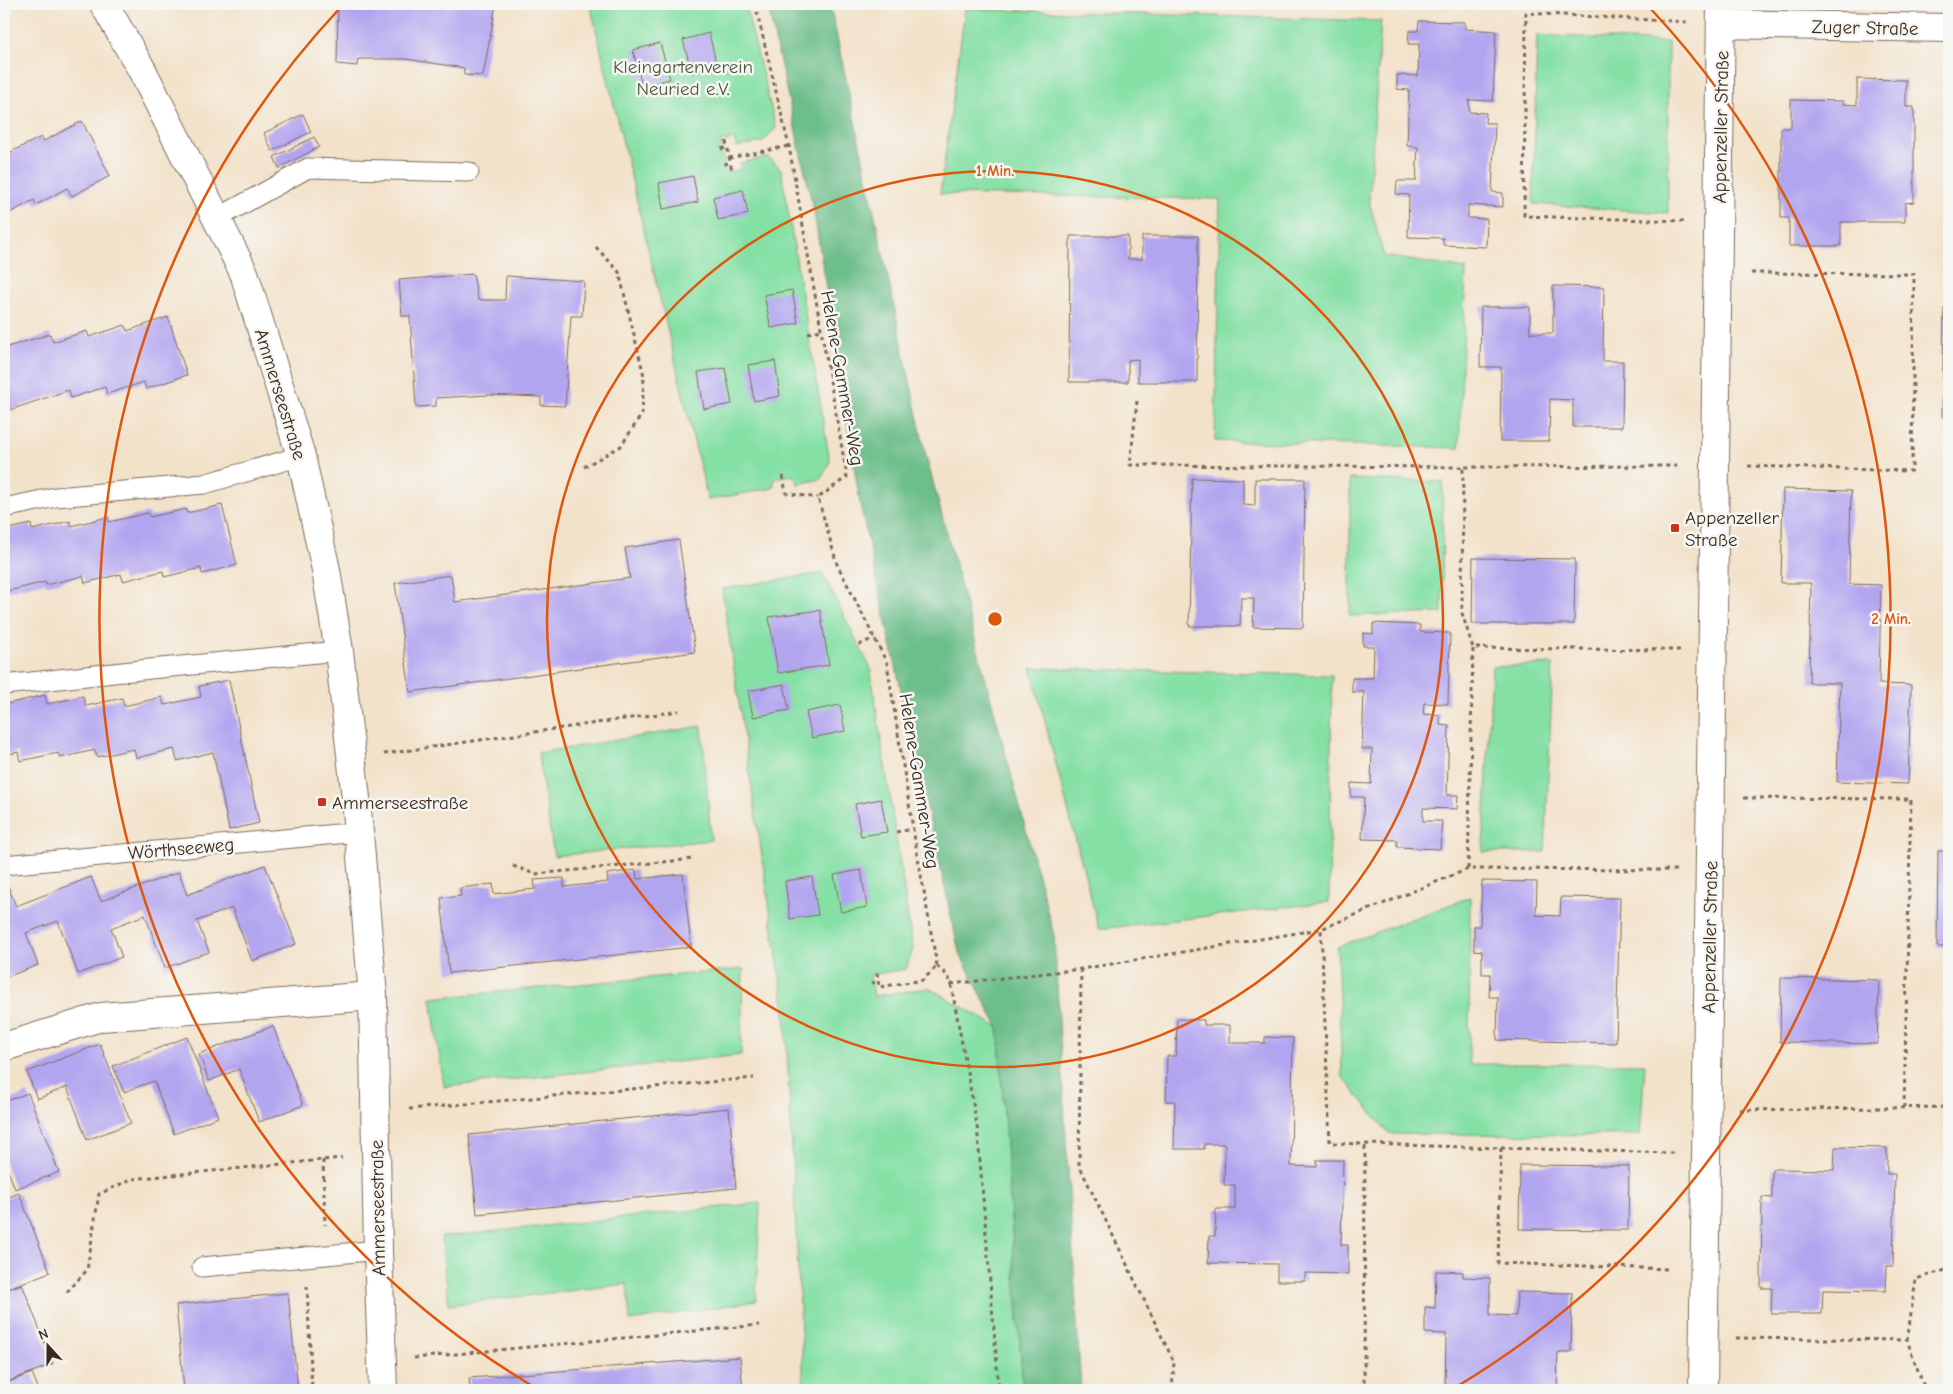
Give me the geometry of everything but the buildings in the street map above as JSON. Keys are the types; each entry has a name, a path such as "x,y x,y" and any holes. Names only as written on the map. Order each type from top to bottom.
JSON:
{"street":[{"name":"Ammerseestraße","path":"104,4 142,70 244,273 301,456 326,570 339,651 351,759 373,996 375,1155 383,1390"},
{"name":"Zuger Straße","path":"1721,14 1949,28"},
{"name":"Appenzeller Straße","path":"1703,1390 1721,14"},
{"path":"4,1047 101,1017 373,996"}],"lane":[{"path":"216,219 308,168 469,172"},
{"path":"4,508 56,497 204,484 301,456"},
{"path":"4,685 339,651"},
{"name":"Wörthseeweg","path":"4,865 359,832"},
{"path":"202,1267 378,1250"}],"path":[{"name":"Helene-Gammer-Weg","path":"755,4 789,146 847,477 818,498 837,564 887,663 937,966"},
{"path":"1718,222 1524,216 1526,13 1721,14"},
{"path":"726,141 732,171"},
{"path":"729,158 789,146"},
{"path":"722,149 727,148"},
{"path":"724,164 730,163"},
{"path":"584,467 621,446 642,414 643,404 644,376 619,272 595,246"},
{"path":"808,333 821,330"},
{"path":"1137,401 1130,464 1463,467"},
{"path":"783,476 786,493 818,498"},
{"path":"859,646 874,638"},
{"path":"1468,869 1472,648"},
{"path":"351,759 679,711"},
{"path":"1711,798 1910,800 1904,1107"},
{"path":"896,832 913,829"},
{"path":"512,866 535,874 694,859"},
{"path":"952,984 1080,969 1321,929 1468,869 1710,870"},
{"path":"1321,929 1330,1143 1706,1154"},
{"path":"877,973 879,987 923,980 937,966 948,976 952,984 977,1125 999,1390"},
{"path":"1080,969 1079,1165 1174,1362 1172,1390"},
{"path":"871,983 878,982"},
{"path":"375,1112 754,1078"},
{"path":"1707,1110 1949,1107"},
{"path":"1364,1390 1365,1144"},
{"path":"1500,1148 1498,1264 1704,1271"},
{"path":"67,1292 88,1270 99,1194 107,1190 132,1179 375,1155"},
{"path":"1925,1390 1907,1340 1916,1278 1949,1269"},
{"path":"382,1359 429,1358 759,1325"},
{"path":"1703,1338 1907,1340"}],"green space":[{"name":"Kleingartenverein Neuried e.V.","path":"590,4 745,4 776,128 763,142 736,147 734,139 720,142 726,172 741,169 740,163 768,157 781,169 830,462 821,479 798,484 793,475 775,478 773,488 708,500"},
{"path":"767,4 830,4 925,452 1054,935 1081,1390 1023,1390 998,1027 959,952 860,504 814,212"},
{"path":"965,9 1381,21 1369,201 1384,256 1466,269 1459,448 1215,441 1220,199 940,194"},
{"path":"1537,35 1668,42 1668,213 1533,204"},
{"path":"1350,479 1443,482 1442,613 1350,616"},
{"path":"822,573 870,667 913,949 906,969 870,975 874,996 929,988 998,1027 1023,1390 804,1390 785,1011 722,589"},
{"path":"1553,664 1545,852 1483,852 1492,667"},
{"path":"1031,668 1332,675 1329,902 1099,929"},
{"path":"702,726 711,840 554,856 538,753"},
{"path":"1470,897 1469,1064 1645,1064 1640,1135 1389,1134 1342,1076 1337,947"},
{"path":"743,969 741,1055 444,1087 431,998"},
{"path":"760,1203 756,1301 630,1321 627,1284 449,1305 441,1237"}],"place":[{"name":"Appenzeller Straße","path":"1675,528"},
{"name":"Ammerseestraße","path":"322,802"}]}
